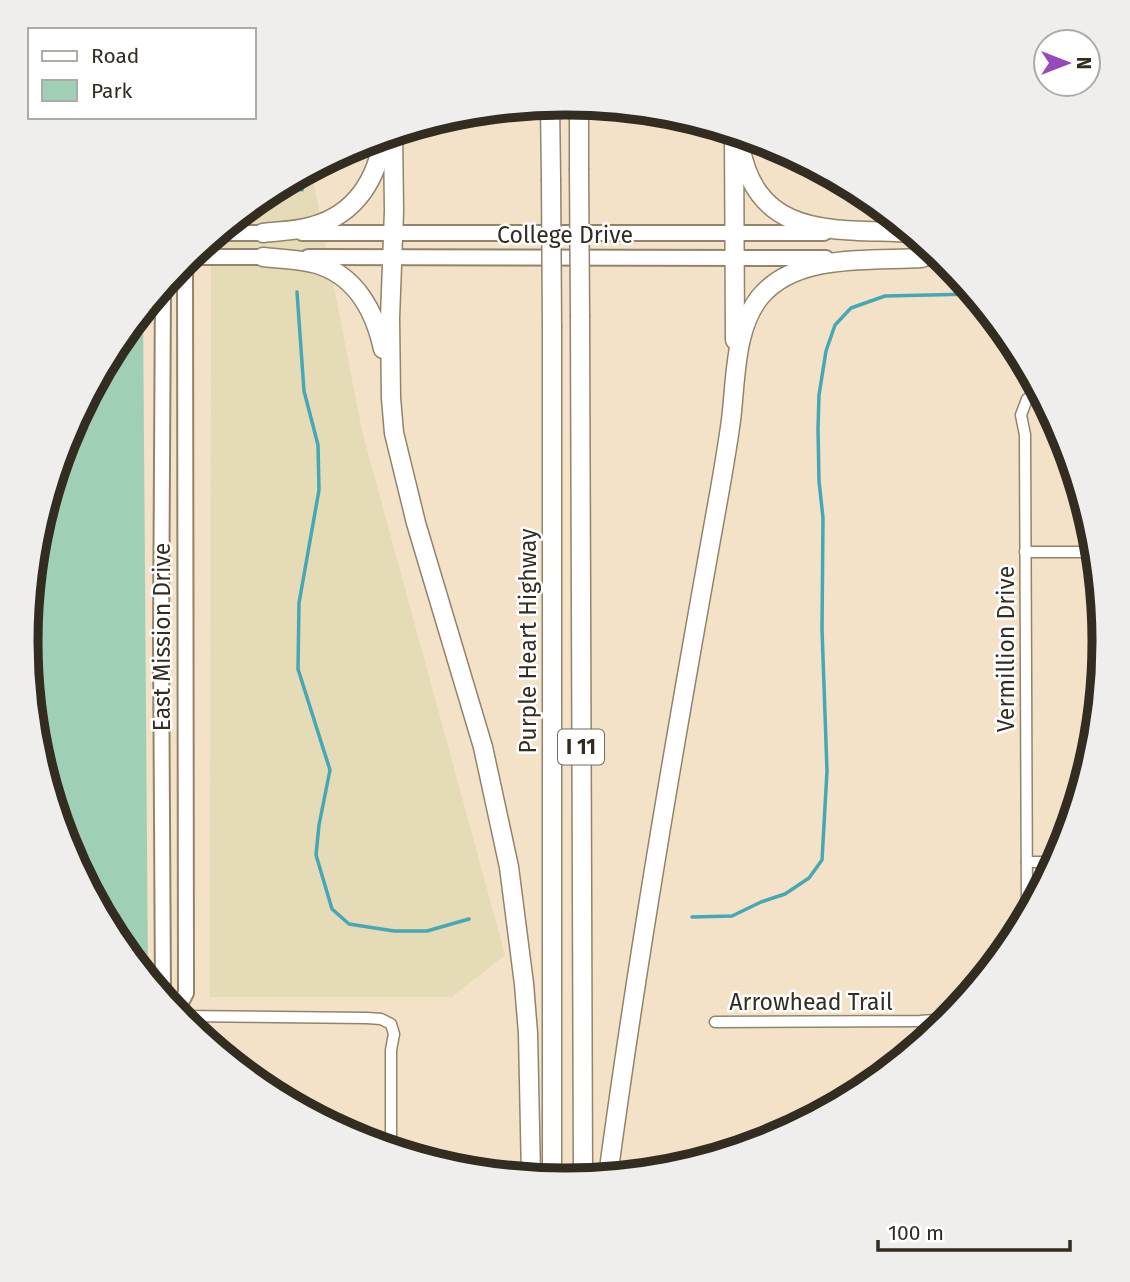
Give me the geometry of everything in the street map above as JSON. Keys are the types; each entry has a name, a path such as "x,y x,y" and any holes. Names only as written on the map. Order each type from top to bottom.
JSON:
{"highway":[{"name":"Purple Heart Highway","path":"550,115 552,1167"},
{"name":"I 11","path":"579,115 583,1167"},
{"path":"393,143 390,282 394,433 402,471 483,747 509,867 528,1033 531,1166"},
{"path":"735,393 733,232 736,143"},
{"path":"739,144 754,186 764,199 785,216 798,223 820,228 897,232"},
{"path":"263,233 312,227 329,220 358,198 368,186 380,148"},
{"path":"263,257 315,264 340,275 359,292 377,322 391,398"},
{"path":"609,1165 627,1039 746,323 759,299 779,281 801,269 819,264 922,258"}],"street":[{"name":"College Drive","path":"232,233 898,233"},
{"name":"College Drive","path":"205,258 926,258"},
{"name":"East Mission Drive","path":"182,1001 186,993 186,276"},
{"name":"East Mission Drive","path":"163,301 163,981"},
{"name":"Vermillion Drive","path":"1027,893 1025,435 1021,415 1027,398 1031,397"},
{"path":"1025,552 1083,552"},
{"path":"1027,862 1042,862"},
{"path":"196,1016 367,1018 381,1019 391,1024 394,1034 391,1050 391,1138"},
{"name":"Arrowhead Trail","path":"715,1022 929,1020"}],"green space":[{"path":"143,325 148,963 109,904 66,810 56,777 43,710 38,641 43,572 56,505 66,472 93,408"}],"sand":[{"path":"313,179 362,431 505,955 452,997 210,997 211,252 272,203"}],"waterway":[{"path":"302,185 302,190"},
{"path":"297,292 304,391 318,445 319,490 299,603 298,669 330,770 316,855 332,909 349,924 394,931 427,931 469,919"},
{"path":"692,917 732,916 785,894 809,878 822,860 827,771 822,629 823,518 818,429 819,395 826,351 835,325 851,308 885,296 961,294"}]}
